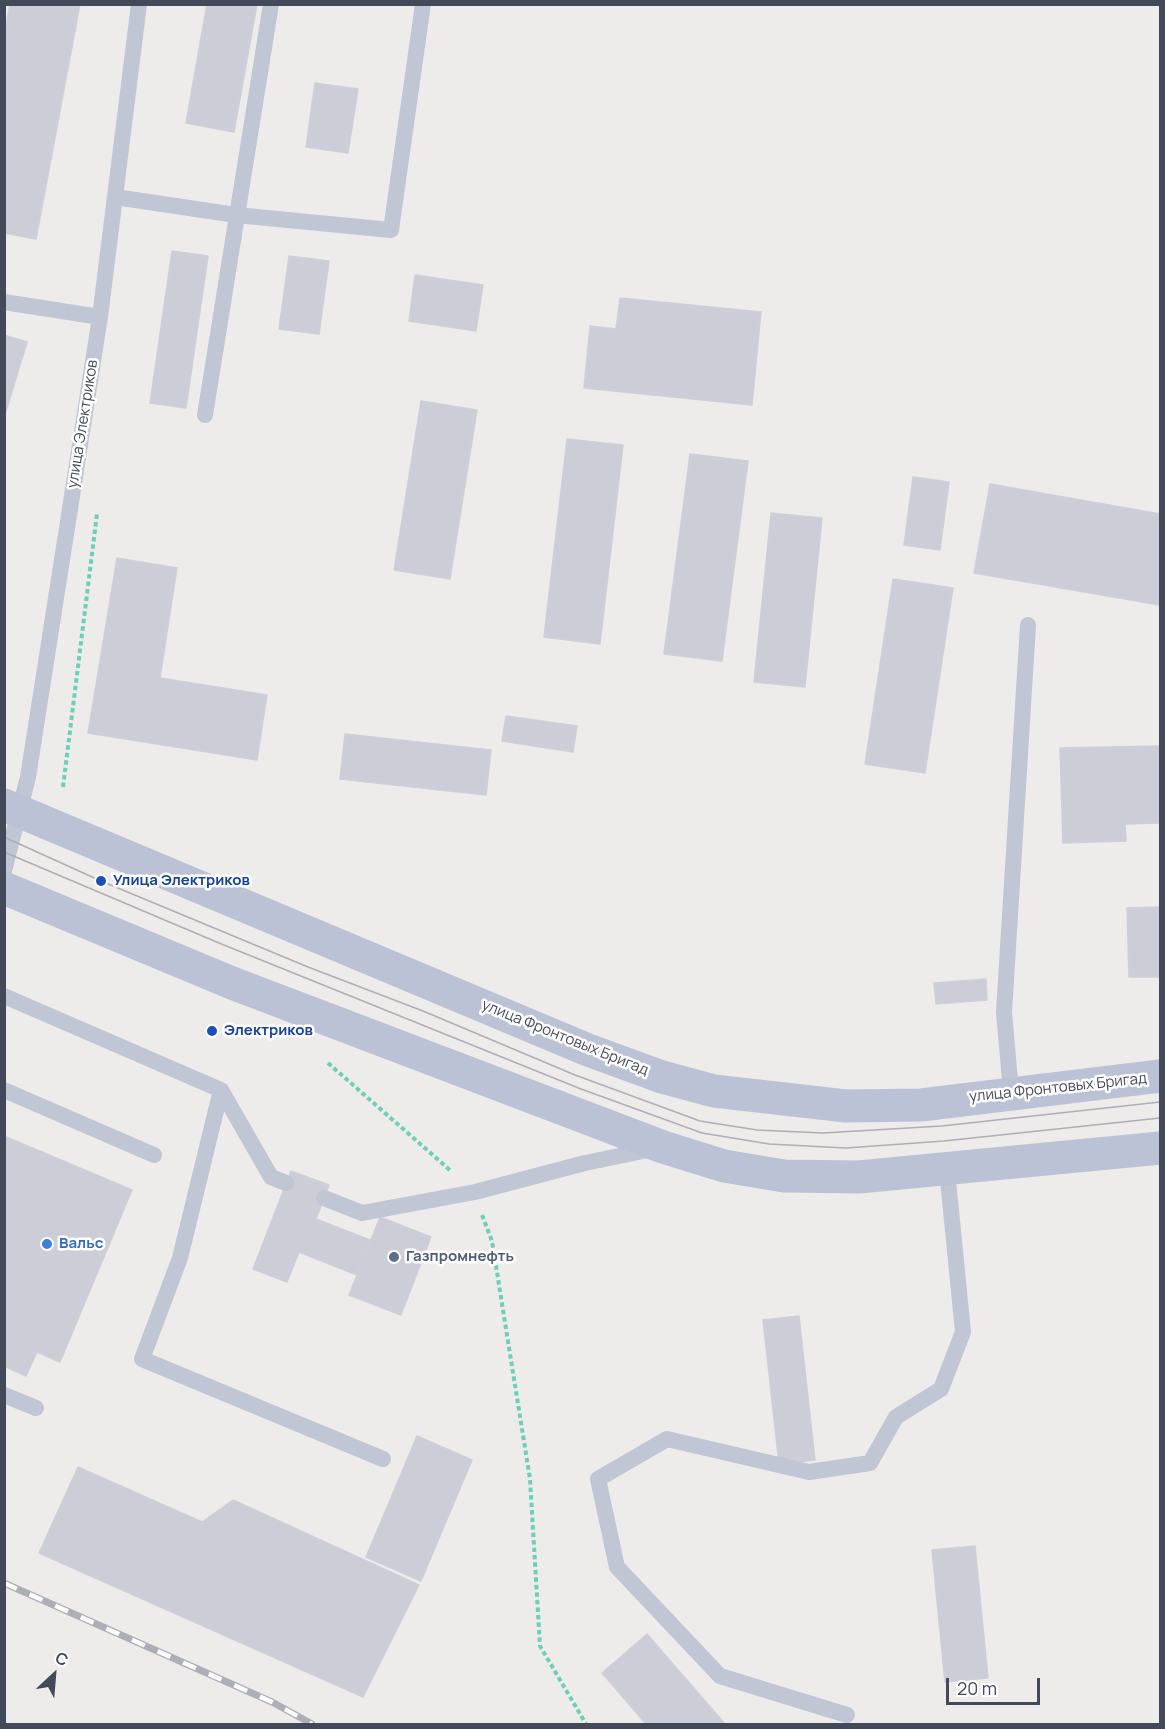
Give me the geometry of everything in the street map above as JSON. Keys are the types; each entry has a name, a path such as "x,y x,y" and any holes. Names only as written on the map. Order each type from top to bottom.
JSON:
{"main road":[{"name":"улица Фронтовых Бригад","path":"13,820 588,1050 662,1077 714,1091 846,1106 921,1105 1011,1092 1161,1077"},
{"path":"4,888 232,983 663,1147 724,1166 784,1176 859,1178 1161,1148"}],"lane":[{"name":"улица Электриков","path":"4,871 100,317 140,4"},
{"path":"205,415 272,4"},
{"path":"116,197 236,215 391,230 423,4"},
{"path":"4,302 100,317"},
{"path":"1011,1092 1004,1012 1028,625"},
{"path":"4,996 221,1090 271,1177 286,1183"},
{"path":"4,1090 154,1155"},
{"path":"221,1090 180,1258 142,1359 383,1459"},
{"path":"324,1198 362,1213 475,1192 585,1163 663,1147"},
{"path":"847,1715 720,1676 616,1567 598,1479 667,1439 809,1472 870,1463 896,1417 940,1389 963,1332 947,1170"},
{"path":"4,1395 36,1408"}],"path":[{"path":"328,1063 475,1192 492,1242 530,1479 540,1646 586,1725"}],"building":[{"path":"10,4 80,4 36,239 4,233 4,36"},
{"path":"207,4 257,4 234,132 186,123"},
{"path":"315,83 358,89 348,153 306,147"},
{"path":"172,251 208,256 186,408 150,403"},
{"path":"289,256 329,261 319,334 279,329"},
{"path":"415,275 483,285 476,331 409,321"},
{"path":"620,298 761,312 752,405 584,388 590,326 616,329"},
{"path":"4,335 27,342 4,418"},
{"path":"421,401 477,410 450,579 394,570"},
{"path":"567,439 623,445 600,644 544,637"},
{"path":"690,454 748,461 722,661 664,654"},
{"path":"913,477 949,482 940,550 904,545"},
{"path":"990,484 1160,514 1160,605 974,573"},
{"path":"771,513 822,518 805,687 754,682"},
{"path":"117,558 177,568 160,678 267,695 257,760 88,733"},
{"path":"893,579 953,588 925,773 865,764"},
{"path":"506,716 577,726 573,752 502,741"},
{"path":"345,734 491,750 486,795 340,779"},
{"path":"1160,746 1160,823 1125,824 1126,841 1063,843 1060,748"},
{"path":"1160,907 1160,977 1129,977 1127,908"},
{"path":"986,979 987,1000 936,1004 934,983"},
{"path":"4,1136 132,1190 60,1362 37,1352 26,1376 4,1366"},
{"path":"291,1171 329,1185 316,1219 370,1240 357,1275 299,1252 287,1282 253,1269"},
{"name":"Газпромнефть","path":"380,1217 431,1237 401,1315 349,1295"},
{"path":"799,1316 815,1460 779,1464 763,1320"},
{"path":"417,1436 472,1460 421,1581 366,1557"},
{"path":"78,1467 202,1522 233,1500 419,1585 363,1697 39,1553"},
{"path":"975,1546 988,1678 945,1682 932,1550"},
{"path":"647,1634 725,1724 646,1724 602,1673"}],"tram line":[{"path":"4,837 101,881 308,967 423,1011 575,1075 700,1121 757,1130 823,1133 942,1126 1160,1102"},
{"path":"4,852 219,943 581,1089 702,1133 769,1144 846,1148 944,1141 1160,1118"}],"railway":[{"path":"4,1583 272,1702 312,1724"}],"place":[{"name":"Улица Электриков","path":"101,881"},
{"name":"Электриков","path":"212,1031"},
{"name":"Вальс","path":"47,1244"},
{"name":"Газпромнефть","path":"394,1257"}]}
